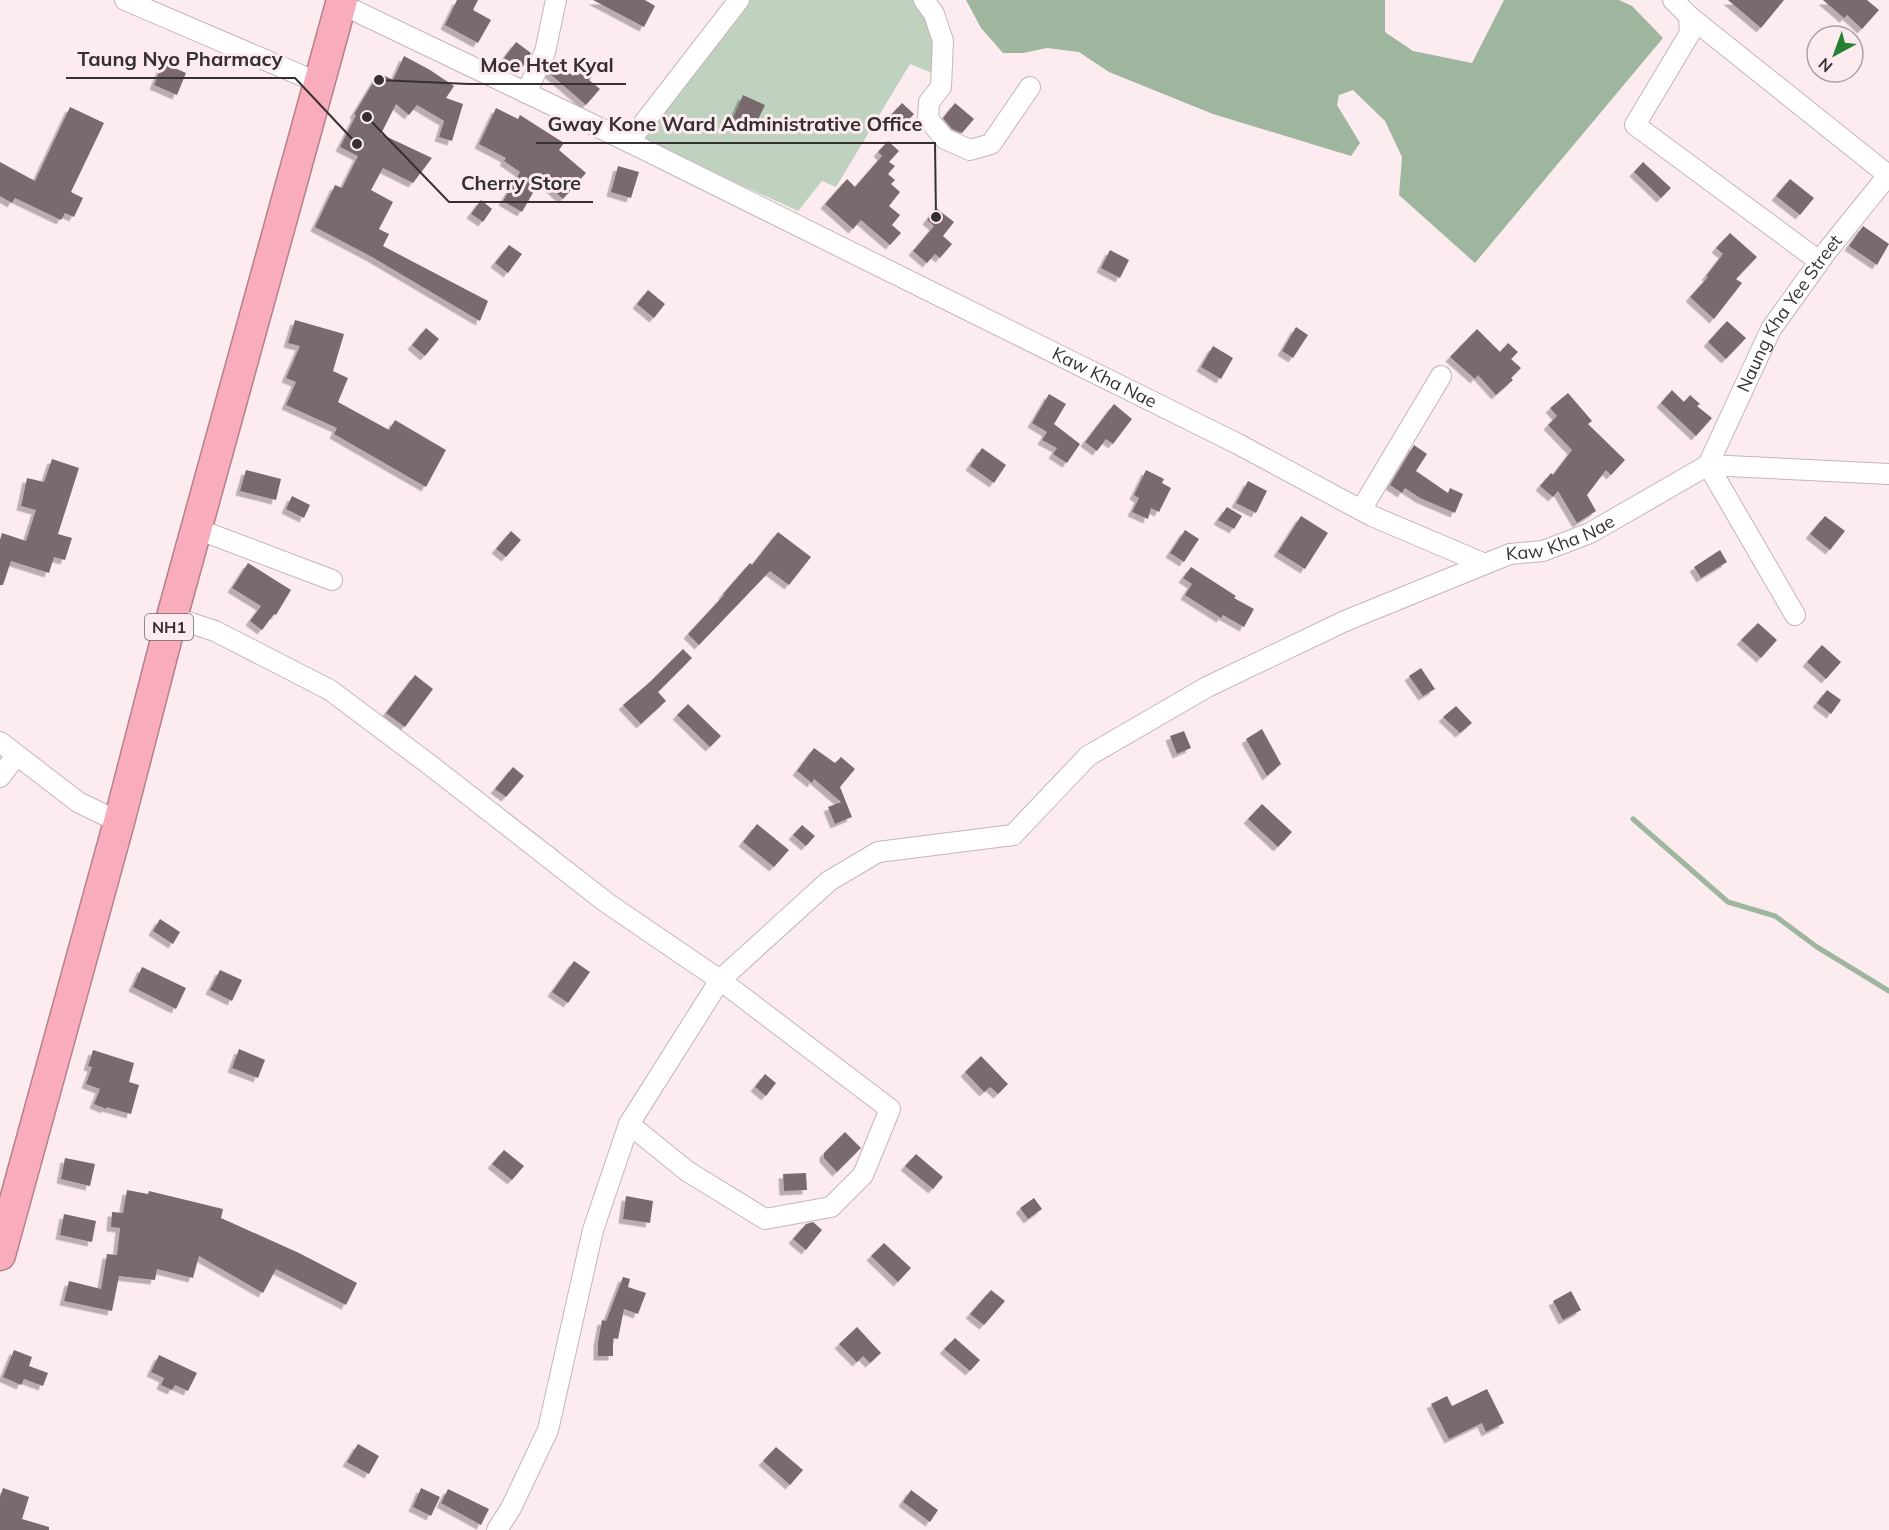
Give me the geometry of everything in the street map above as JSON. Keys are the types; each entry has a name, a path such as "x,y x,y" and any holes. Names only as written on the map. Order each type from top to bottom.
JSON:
{"highway":[{"name":"NH1","path":"0,1255 6,1212 119,822 172,617 341,2"}],"street":[{"path":"125,0 319,83"},
{"path":"526,93 545,52 556,0"},
{"path":"629,142 739,0"},
{"path":"924,0 934,14 943,41 941,87 929,102 928,119 945,139 970,150 991,144 1030,87"},
{"path":"1673,0 1689,16 1888,174"},
{"name":"Kaw Kha Nae","path":"341,2 1238,444 1361,510 1485,564 1510,554 1543,550 1590,533 1708,465"},
{"path":"1689,16 1690,33 1635,125 1819,261"},
{"name":"Naung Kha Yee Street","path":"1708,465 1771,329 1819,261 1888,174"},
{"path":"1361,510 1441,376"},
{"path":"1708,465 1889,474"},
{"path":"1708,465 1795,615"},
{"path":"197,529 332,580"},
{"path":"497,1530 511,1508 548,1430 593,1230 629,1124 720,980 829,881 878,852 1013,836 1088,756 1207,687 1345,621 1485,564"},
{"path":"172,617 215,631 330,690 607,903 720,980 890,1109 863,1175 831,1207 765,1219 687,1171 629,1124"},
{"path":"0,742 78,802 119,822"},
{"path":"0,777 16,756"}],"shaded area":[{"path":"745,0 914,0 936,30 932,73 910,64 836,187 822,181 798,211 638,138"},
{"path":"966,0 1385,0 1385,32 1413,51 1472,63 1504,0 1619,0 1632,6 1663,38 1475,263 1399,195 1402,157 1385,121 1353,90 1339,95 1337,105 1360,143 1351,156 1213,114 1109,72 1079,52 1047,48 1023,53 1003,53 981,28"}],"building":[{"path":"457,0 478,0 473,10 491,20 478,43 445,25"},
{"path":"593,0 645,0 655,6 644,27"},
{"path":"1728,0 1784,0 1761,28"},
{"path":"1823,0 1867,0 1879,10 1865,26 1857,24 1847,15 1844,18"},
{"path":"516,42 531,53 521,70 504,58"},
{"path":"404,56 454,86 446,98 463,104 452,141 439,137 444,121 417,105 409,115 396,104 381,134 432,158 413,183 383,168 371,190 393,202 379,229 389,234 383,246 488,301 480,321 372,257 315,227 335,185 342,188 358,156 340,147 356,115 354,114 379,73 393,80"},
{"path":"588,59 599,68 589,80 600,89 586,105 549,73 556,60 573,76"},
{"path":"163,63 186,73 177,95 154,85"},
{"path":"743,95 765,105 754,128 733,118"},
{"path":"902,103 914,114 902,127 890,116"},
{"path":"955,103 974,119 962,133 952,129 943,118"},
{"path":"70,107 104,123 71,192 83,198 74,217 65,213 61,220 15,198 12,203 0,196 0,162 35,181"},
{"path":"496,108 518,119 520,115 564,143 559,150 586,173 563,199 541,179 522,212 503,201 520,172 504,161 506,158 479,144"},
{"path":"888,141 899,151 889,162 895,166 888,174 895,180 891,184 900,192 889,206 900,215 892,225 901,233 890,245 861,220 853,229 825,204 847,179 855,187 882,156 878,152"},
{"path":"1643,162 1671,188 1661,198 1634,172"},
{"path":"618,166 639,172 631,198 611,192"},
{"path":"1790,179 1814,198 1800,215 1776,196"},
{"path":"481,200 492,209 483,222 471,214"},
{"path":"936,208 954,222 943,236 952,244 940,258 935,254 927,263 913,251 934,226 927,220"},
{"path":"1863,226 1889,244 1877,265 1849,246"},
{"path":"1730,233 1757,257 1736,279 1742,283 1714,319 1690,297 1708,277 1706,276 1723,254 1716,248"},
{"path":"509,245 522,254 508,273 495,263"},
{"path":"1110,250 1129,260 1120,278 1101,268"},
{"path":"648,290 665,304 654,318 637,304"},
{"path":"295,320 344,334 333,371 348,378 338,402 389,430 395,420 446,450 426,487 334,434 337,428 286,405 296,382 286,378 300,346 288,343"},
{"path":"1727,321 1746,338 1726,359 1708,342"},
{"path":"1296,327 1308,335 1293,358 1282,351"},
{"path":"426,328 439,339 425,356 412,345"},
{"path":"1477,329 1500,352 1508,343 1518,352 1511,359 1521,368 1511,378 1513,380 1496,395 1478,375 1475,379 1450,357"},
{"path":"1213,346 1233,358 1221,379 1201,367"},
{"path":"1672,390 1684,402 1690,395 1700,404 1697,406 1712,418 1696,436 1661,403"},
{"path":"1568,393 1592,421 1588,424 1625,460 1611,475 1606,470 1587,495 1596,511 1577,523 1558,491 1553,497 1540,486 1551,473 1553,475 1572,450 1548,425 1557,416 1550,408"},
{"path":"1049,394 1066,404 1054,424 1080,444 1067,463 1053,454 1057,448 1042,440 1047,432 1032,423"},
{"path":"1114,404 1132,419 1113,444 1106,439 1097,451 1085,442"},
{"path":"1414,445 1427,454 1416,471 1448,493 1450,488 1463,494 1455,513 1420,498 1405,488 1402,493 1390,485"},
{"path":"982,448 1006,465 994,483 970,466"},
{"path":"52,459 79,468 58,534 72,538 65,560 54,557 49,573 11,561 3,585 0,585 2,533 26,541 36,510 21,506 27,478 44,482"},
{"path":"246,470 281,479 276,500 240,491"},
{"path":"1146,470 1164,479 1162,483 1171,488 1159,512 1151,508 1148,519 1132,512 1139,498 1134,495"},
{"path":"1248,481 1267,491 1256,513 1236,503"},
{"path":"292,496 310,505 304,518 286,509"},
{"path":"1227,507 1242,516 1234,529 1218,520"},
{"path":"1301,516 1328,533 1305,569 1278,552"},
{"path":"1825,516 1845,531 1830,550 1810,534"},
{"path":"1185,530 1199,539 1184,562 1170,553"},
{"path":"511,531 521,540 506,557 496,549"},
{"path":"778,532 811,557 789,585 770,571 699,645 688,634 750,563 752,565"},
{"path":"1720,550 1727,562 1701,578 1694,567"},
{"path":"248,563 291,590 276,615 274,614 262,630 250,621 261,606 232,588"},
{"path":"1191,567 1236,596 1234,598 1254,609 1244,627 1223,615 1221,618 1185,595 1192,584 1183,578"},
{"path":"1758,623 1777,640 1761,658 1741,640"},
{"path":"1822,645 1841,662 1826,679 1807,662"},
{"path":"683,649 692,658 658,692 666,701 641,724 623,705"},
{"path":"1421,668 1435,689 1423,696 1409,676"},
{"path":"415,675 433,689 405,727 386,713"},
{"path":"1827,690 1841,700 1831,714 1817,703"},
{"path":"688,704 721,736 710,747 677,715"},
{"path":"1456,706 1472,723 1460,733 1443,717"},
{"path":"1262,729 1281,764 1267,776 1246,739"},
{"path":"1184,731 1191,748 1177,754 1170,736"},
{"path":"814,748 835,763 841,757 855,769 840,787 852,817 835,824 828,807 841,802 814,779 812,783 797,771"},
{"path":"513,767 524,776 506,797 495,789"},
{"path":"1262,804 1292,832 1278,847 1248,819"},
{"path":"757,824 789,850 774,867 743,842"},
{"path":"802,825 815,836 806,846 793,835"},
{"path":"160,919 180,932 173,944 153,931"},
{"path":"574,961 590,972 568,1003 552,992"},
{"path":"142,967 186,988 176,1009 133,987"},
{"path":"220,970 242,980 232,1001 210,990"},
{"path":"239,1049 265,1060 258,1078 232,1068"},
{"path":"93,1050 134,1063 129,1082 139,1085 131,1114 94,1104 100,1089 86,1084 92,1067 88,1066"},
{"path":"981,1056 1008,1084 998,1094 990,1087 984,1092 965,1072"},
{"path":"765,1074 776,1083 766,1096 755,1087"},
{"path":"845,1132 861,1148 837,1172 824,1158 824,1153"},
{"path":"504,1150 524,1166 512,1180 492,1164"},
{"path":"916,1154 943,1177 933,1189 905,1166"},
{"path":"65,1158 95,1164 90,1186 61,1179"},
{"path":"806,1173 807,1190 784,1191 783,1174"},
{"path":"127,1190 148,1194 149,1191 223,1209 221,1218 299,1253 357,1283 346,1305 276,1269 263,1293 199,1256 193,1278 157,1269 155,1280 119,1276 112,1311 64,1301 69,1281 101,1289 107,1254 117,1255 120,1228 111,1227 112,1212 123,1213"},
{"path":"626,1196 653,1201 650,1223 623,1219"},
{"path":"1034,1198 1042,1209 1028,1219 1020,1208"},
{"path":"64,1214 96,1221 92,1242 60,1235"},
{"path":"813,1222 822,1230 806,1250 793,1239 806,1224"},
{"path":"884,1243 911,1268 898,1282 871,1256"},
{"path":"623,1277 630,1279 628,1287 646,1293 638,1314 624,1309 618,1339 613,1338 613,1356 598,1356 602,1320 606,1321"},
{"path":"991,1290 1005,1301 984,1325 970,1314"},
{"path":"1571,1291 1581,1310 1563,1320 1553,1301"},
{"path":"857,1327 881,1353 870,1363 863,1356 857,1362 839,1344"},
{"path":"955,1338 980,1360 970,1371 944,1349"},
{"path":"14,1350 32,1357 29,1366 48,1373 43,1386 24,1379 21,1385 3,1377"},
{"path":"159,1355 197,1373 188,1391 175,1385 172,1390 161,1385 164,1378 151,1372"},
{"path":"1487,1389 1504,1423 1486,1432 1482,1423 1449,1439 1431,1404 1447,1396 1452,1406"},
{"path":"358,1444 379,1456 369,1474 347,1462"},
{"path":"776,1447 803,1470 790,1485 763,1461"},
{"path":"3,1488 29,1497 22,1519 49,1527 49,1530 0,1530 0,1497"},
{"path":"421,1488 440,1497 431,1516 413,1507"},
{"path":"448,1489 489,1509 481,1525 441,1503"},
{"path":"911,1490 938,1510 930,1522 903,1502"}],"waterway":[{"path":"1633,819 1728,902 1775,916 1817,947 1889,991"}],"place":[{"name":"Moe Htet Kyal","path":"379,80"},
{"name":"Cherry Store","path":"367,117"},
{"name":"Taung Nyo Pharmacy","path":"357,144"},
{"name":"Gway Kone Ward Administrative Office","path":"936,217"}]}
